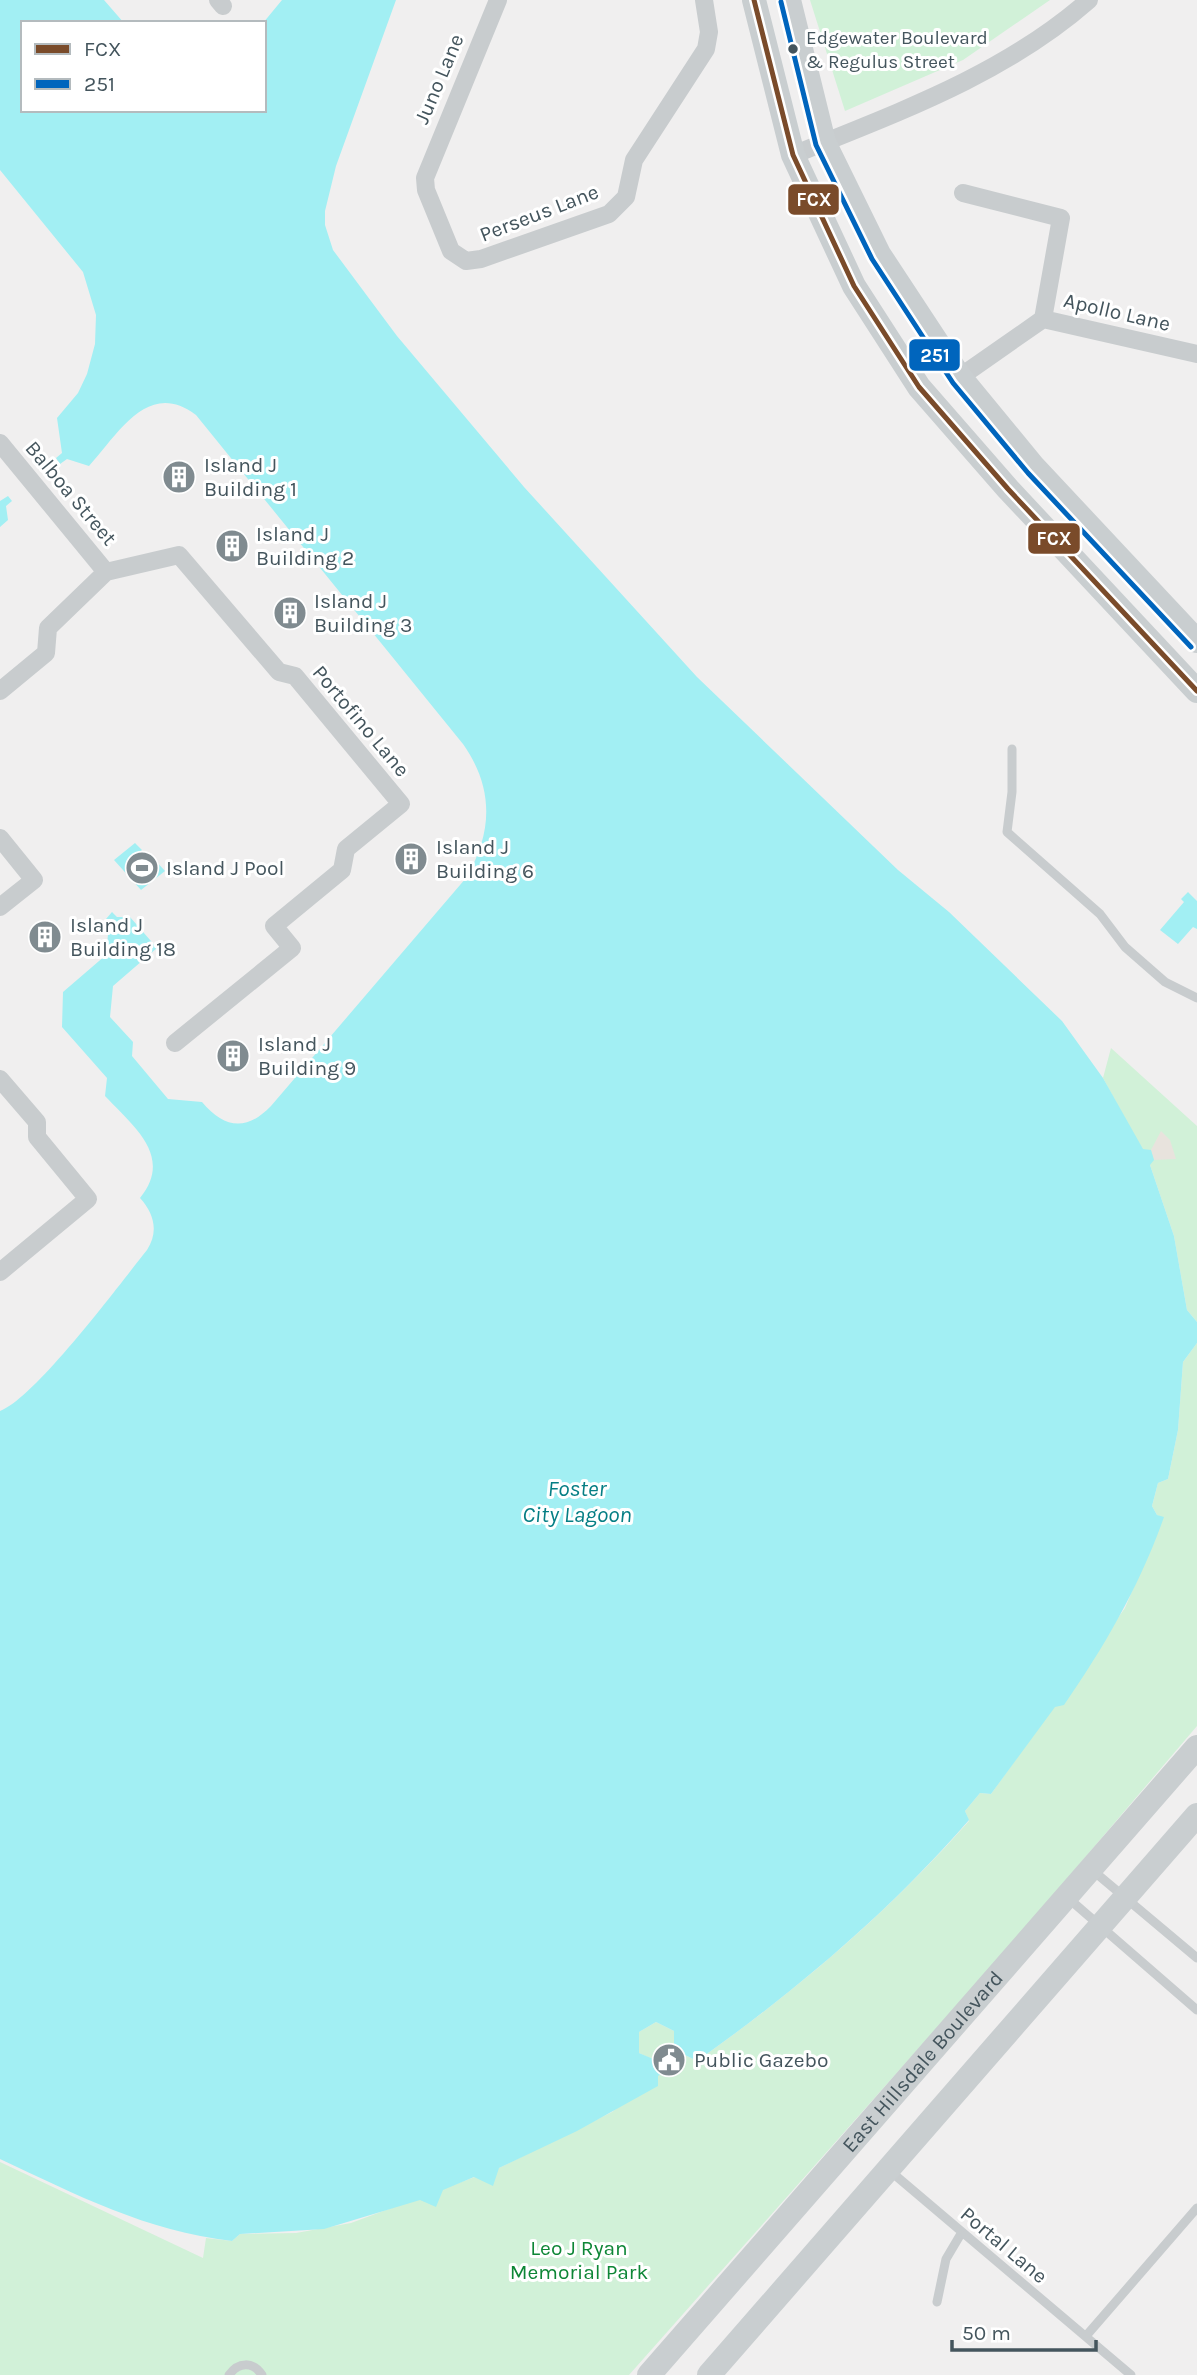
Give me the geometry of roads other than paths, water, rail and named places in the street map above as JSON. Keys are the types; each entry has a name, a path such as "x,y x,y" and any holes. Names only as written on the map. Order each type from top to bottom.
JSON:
{"main road":[{"path":"754,0 793,155 855,286 919,387 1008,489 1197,691"},
{"path":"789,0 824,142 879,254 960,377 1034,467 1197,642"},
{"name":"East Hillsdale Boulevard","path":"649,2375 1197,1747"},
{"name":"East Hillsdale Boulevard","path":"709,2375 1197,1815"}],"street":[{"name":"Juno Lane","path":"425,178 498,0"},
{"name":"Perseus Lane","path":"425,178 426,190 451,251 466,261 481,260 609,214 626,197 634,160 706,49 709,32 704,0"},
{"path":"793,155 961,85 1057,28 1089,0"},
{"path":"962,194 1061,218 1043,319"},
{"name":"Apollo Lane","path":"960,377 1043,319 1197,354"},
{"name":"Balboa Street","path":"0,443 106,572"},
{"name":"Portofino Lane","path":"106,572 179,555 279,672 295,676 401,804 346,849 342,870 274,926 292,948 175,1043"},
{"path":"0,691 46,653 48,628 106,572"},
{"path":"0,838 34,880 0,907"},
{"path":"0,1079 37,1122 37,1137 88,1199 0,1272"}],"lane":[{"path":"1012,749 1013,792 1007,832 1100,914 1125,947 1166,982 1197,998"},
{"path":"1091,1869 1197,1958"},
{"path":"1067,1897 1197,2010"},
{"name":"Portal Lane","path":"888,2169 1131,2375"},
{"path":"1086,2336 1197,2208"},
{"path":"937,2302 946,2259 962,2232"},
{"path":"229,2375 235,2367 247,2364 258,2369 262,2375"}],"water":[{"name":"Foster City Lagoon","path":"0,0 104,0 122,21 21,21 21,112 266,112 265,21 282,0 396,0 336,166 325,211 325,225 333,250 397,336 524,487 697,677 898,870 949,912 1062,1021 1103,1078 1143,1149 1151,1150 1154,1160 1150,1165 1174,1236 1187,1310 1197,1322 1197,1343 1183,1362 1178,1430 1168,1479 1158,1483 1152,1506 1157,1515 1164,1517 1144,1567 1094,1660 1064,1705 1055,1707 991,1794 980,1793 965,1811 969,1820 938,1854 840,1949 697,2061 685,2055 677,2062 671,2053 674,2050 674,2031 656,2022 639,2032 639,2053 658,2061 662,2059 667,2070 658,2076 658,2086 577,2131 499,2168 493,2186 474,2177 443,2190 436,2207 420,2200 324,2229 240,2234 232,2241 200,2236 113,2210 0,2159 0,1411 15,1402 55,1364 147,1250 153,1236 152,1216 140,1198 153,1169 146,1142 105,1096 107,1078 62,1027 63,992 106,955 109,924 106,919 112,912 117,917 130,917 157,948 113,986 110,1017 133,1042 132,1056 168,1099 202,1102 227,1122 244,1123 253,1120 271,1106 466,878 475,861 485,827 485,794 473,761 463,744 196,415 179,406 163,403 149,407 123,426 89,466 67,459 60,464 56,458 62,453 57,418 78,393 87,374 95,344 96,315 83,272 0,170"},
{"path":"8,496 12,501 6,506 8,520 0,527 0,501"},
{"name":"Island J Pool","path":"135,843 142,850 135,857 138,865 148,865 154,859 165,871 141,890 114,860"},
{"path":"1188,892 1197,901 1197,929 1193,927 1178,944 1160,930 1184,902 1181,899"}],"place":[{"name":"Edgewater Boulevard & Regulus Street","path":"793,49"},
{"name":"Island J Building 1","path":"179,477"},
{"name":"Island J Building 2","path":"232,546"},
{"name":"Island J Building 3","path":"290,613"},
{"name":"Island J Building 6","path":"411,859"},
{"name":"Island J Pool","path":"142,868"},
{"name":"Island J Building 18","path":"45,937"},
{"name":"Island J Building 9","path":"233,1056"},
{"name":"Public Gazebo","path":"669,2060"}],"park label":[{"name":"Leo J Ryan Memorial Park","path":"579,2260"}]}
